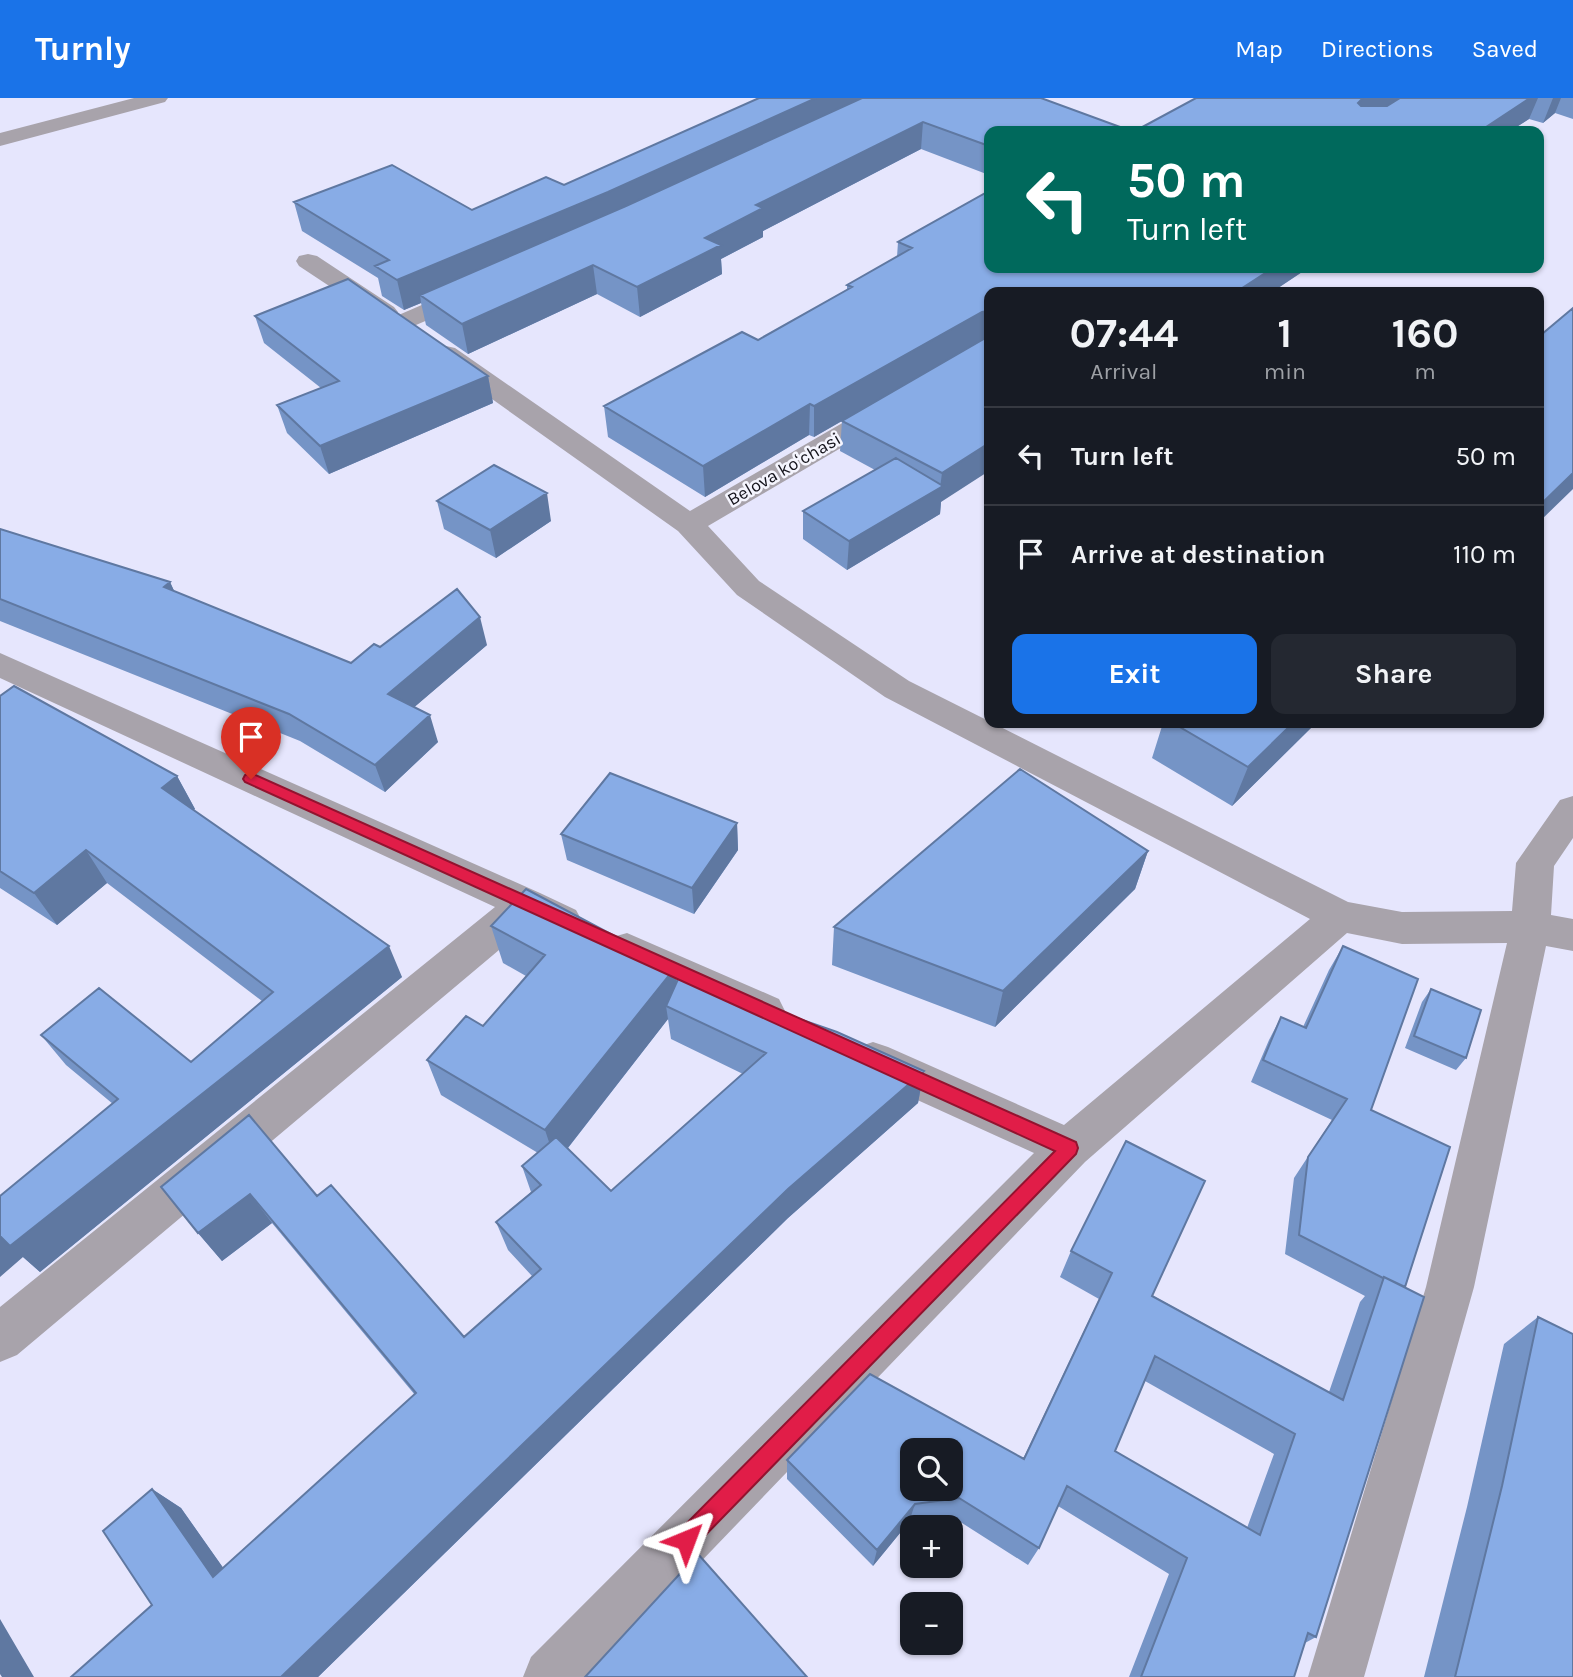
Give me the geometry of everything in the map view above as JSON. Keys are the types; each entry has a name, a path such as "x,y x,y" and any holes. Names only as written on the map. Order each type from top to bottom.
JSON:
{"street":[{"path":"0,140 158,98"},
{"path":"308,261 402,323 689,524 748,588 897,689 1340,916 1402,928 1551,931"},
{"path":"402,323 487,286"},
{"name":"Belova koʻchasi","path":"689,524 905,398"},
{"path":"0,664 791,1023"},
{"path":"1336,1677 1551,931 1535,863 1573,810"},
{"path":"0,1338 526,904"},
{"path":"551,1677 1069,1148 1340,916"},
{"path":"842,1046 1069,1148"}],"building":[{"path":"759,98 816,98 608,192 397,280 375,266 389,260 294,202 392,165 472,210 546,177 564,185"},
{"path":"862,98 1041,98 1117,126 984,126 984,144 923,122 756,205 763,208 705,238 721,245 637,287 593,265 462,324 420,295 626,206"},
{"path":"1196,98 1363,98 1358,103 1361,106 1387,106 1400,98 1530,98 1488,126 1144,126"},
{"path":"984,194 984,273 1265,273 1244,287 984,287 984,312 814,406 810,404 703,466 604,406 742,332 758,340 852,287 847,285 912,248 898,242"},
{"path":"348,279 488,376 320,446 277,405 339,381 255,316"},
{"path":"1573,308 1573,473 1544,501 1544,332"},
{"path":"984,339 984,446 942,473 842,421"},
{"path":"896,458 943,486 849,541 803,511"},
{"path":"494,465 547,493 490,530 437,501"},
{"path":"0,529 170,582 164,587 351,663 374,644 380,647 457,589 480,617 388,694 430,715 375,765 289,714 0,599"},
{"path":"14,686 177,776 162,788 389,946 10,1246 0,1236 0,1196 118,1099 41,1035 99,988 191,1062 273,992 86,850 34,893 0,871 0,696"},
{"path":"1182,728 1288,728 1248,767"},
{"path":"1020,769 1148,851 1003,991 834,927"},
{"path":"610,773 737,823 692,888 561,834"},
{"path":"526,889 675,968 545,1130 427,1060 466,1016 483,1026 545,955 491,926"},
{"path":"1343,946 1418,979 1371,1110 1450,1147 1405,1287 1299,1235 1308,1157 1347,1099 1263,1060 1281,1017 1306,1028"},
{"path":"679,977 837,1032 924,1071 788,1189 281,1677 71,1677 152,1605 103,1531 152,1489 213,1577 416,1393 250,1194 198,1233 161,1187 249,1115 317,1196 331,1185 464,1337 541,1269 496,1222 541,1185 522,1166 556,1137 611,1191 766,1053 666,1006"},
{"path":"1431,989 1481,1010 1466,1058 1414,1036"},
{"path":"1126,1141 1205,1181 1152,1296 1343,1400 1384,1277 1424,1297 1316,1637 1308,1633 1294,1677 1141,1677 1187,1558 1067,1486 1039,1548 963,1500 963,1438 900,1438 900,1501 937,1501 915,1504 906,1515 900,1515 900,1522 877,1550 787,1460 870,1374 1024,1459 1112,1273 1071,1251","holes":["1155,1356 1295,1434 1260,1535 1115,1451"]},
{"path":"1538,1317 1573,1334 1573,1677 1455,1677 1502,1486"},
{"path":"698,1554 807,1677 585,1677"}],"route":[{"path":"251,779 1069,1148 686,1540"}]}
